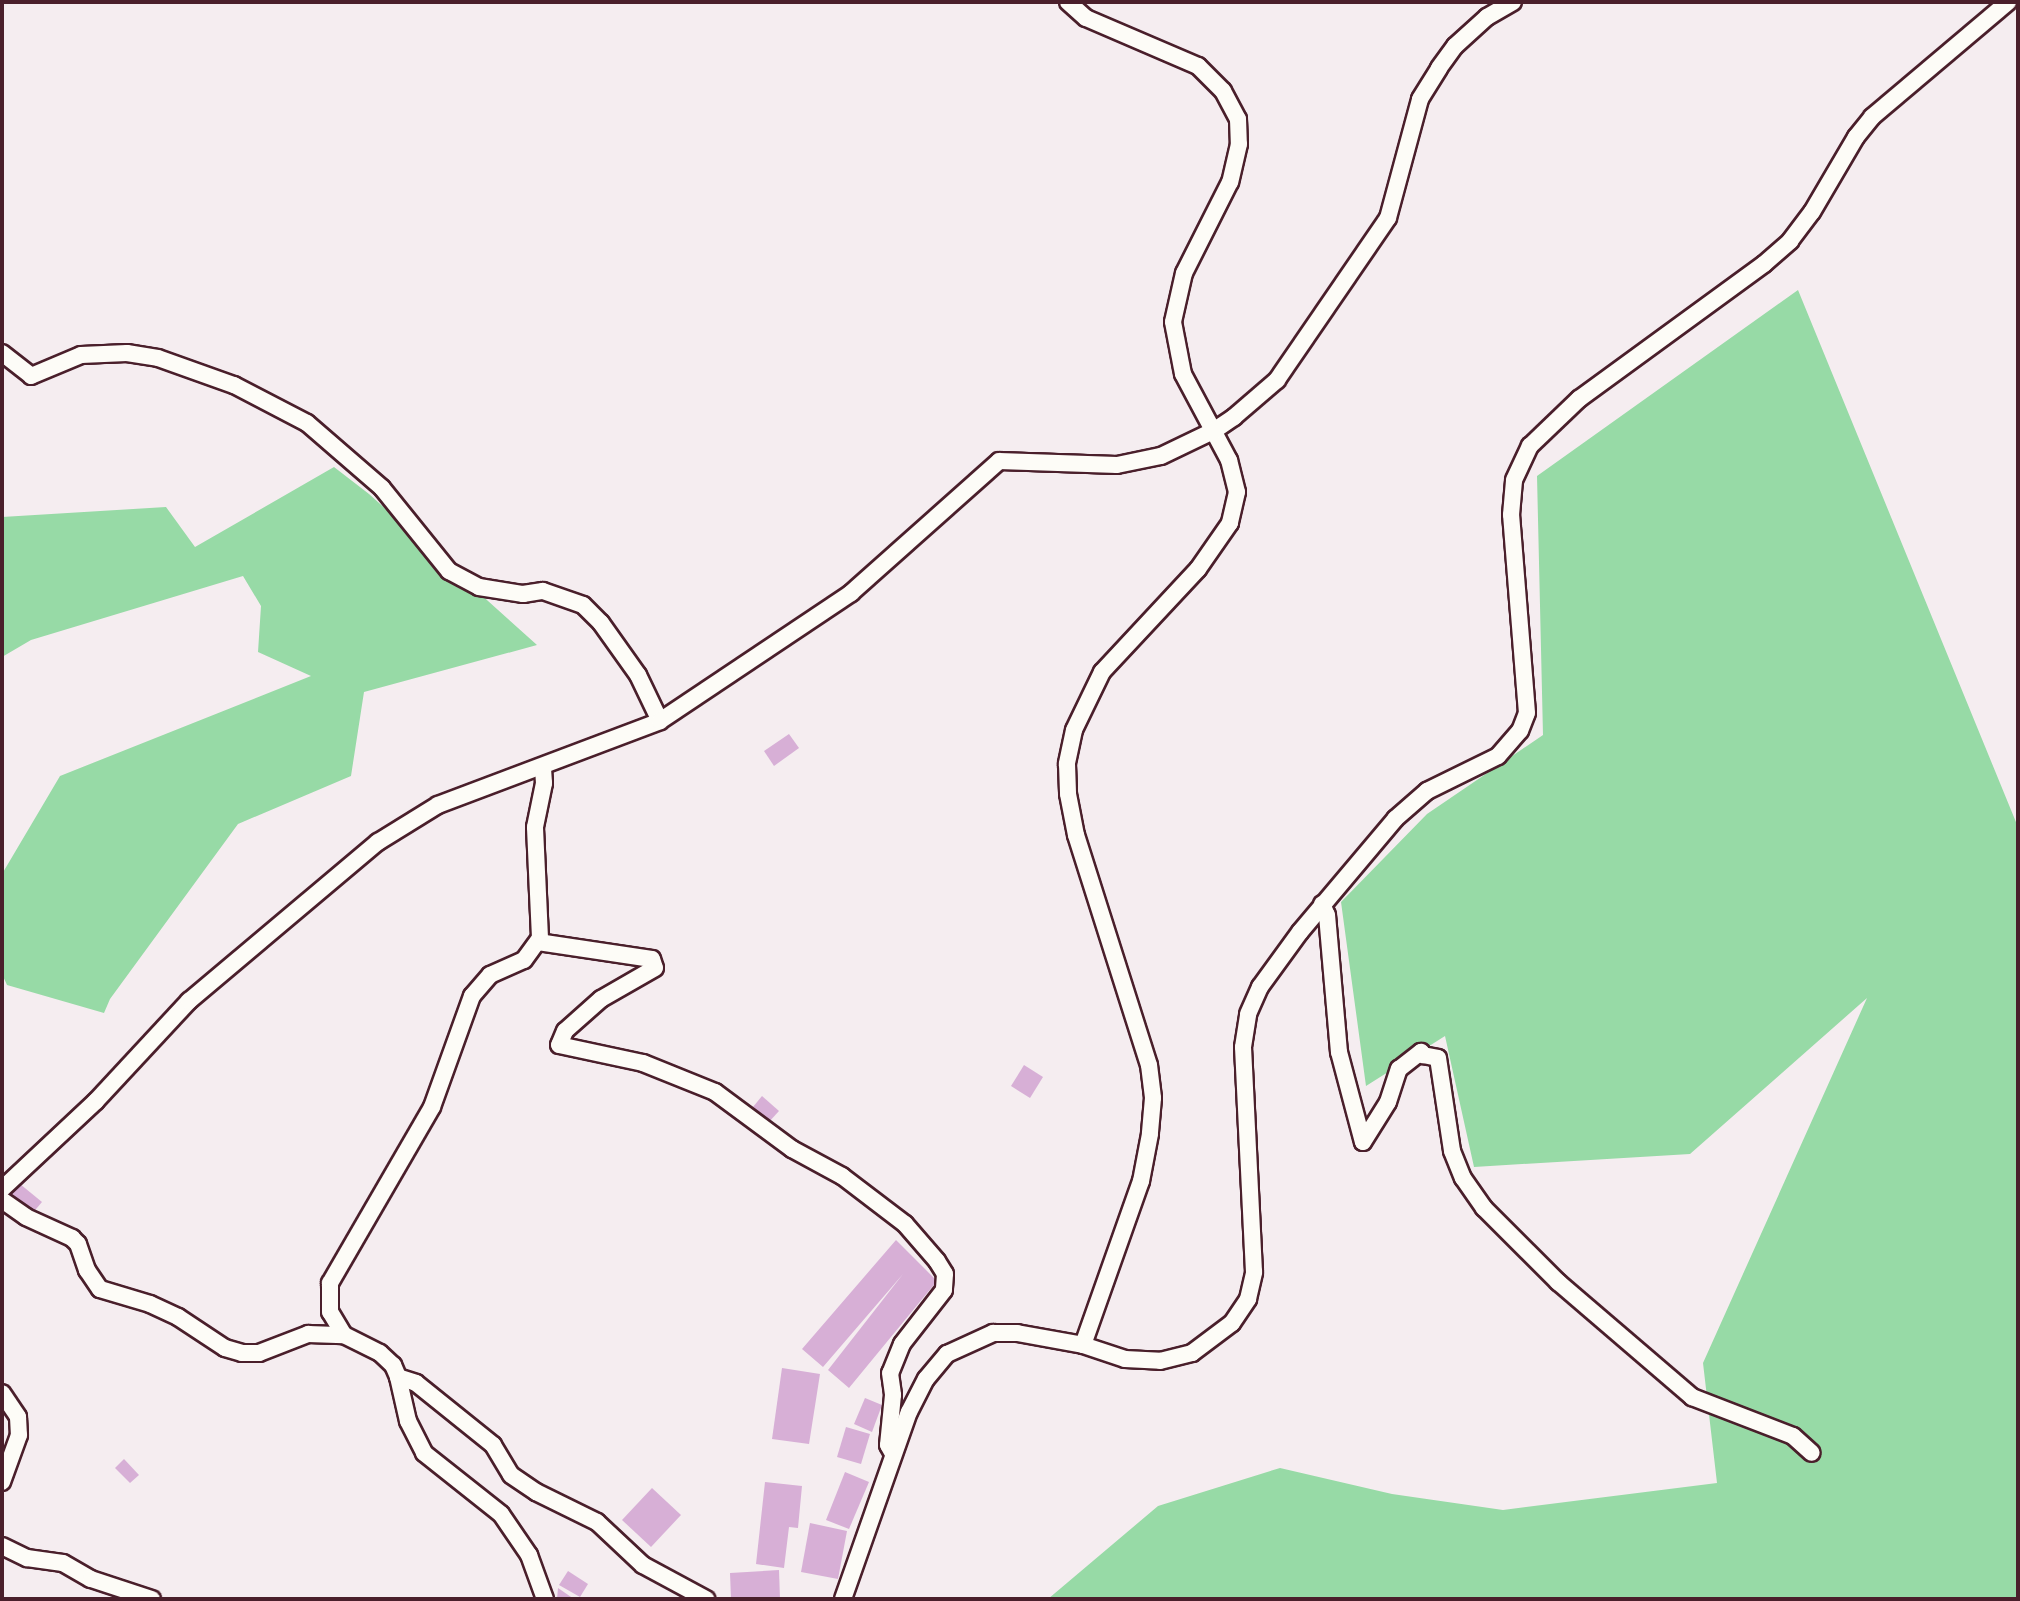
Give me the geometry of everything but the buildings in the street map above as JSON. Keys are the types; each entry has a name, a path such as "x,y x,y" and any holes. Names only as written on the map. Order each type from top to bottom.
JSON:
{"street":[{"path":"1068,2 1086,18 1198,66 1223,91 1238,119 1239,144 1230,182 1184,272 1173,322 1182,374 1215,430 1229,460 1237,492 1230,523 1198,569 1102,673 1074,730 1067,764 1068,794 1076,835 1149,1065 1153,1098 1150,1134 1141,1181 1083,1345"},
{"path":"2,1189 96,1101 189,1001 378,842 438,805 543,768 660,721 850,593 999,461 1117,465 1161,456 1215,430 1277,380 1364,257 1388,219 1420,99 1455,46 1487,17 1513,2"},
{"path":"842,1599 909,1412 926,1379 947,1354 993,1333 1017,1333 1083,1345 1125,1359 1160,1361 1192,1353 1232,1323 1248,1299 1254,1272 1255,1241 1243,1046 1248,1014 1260,987 1322,904 1395,819 1427,792 1498,756 1520,731 1527,713 1511,515 1514,481 1530,446 1579,399 1764,264 1790,242 1812,212 1856,136 1872,117 2008,2"},
{"path":"2,353 31,376 81,355 127,354 159,358 234,385 307,423 382,488 449,571 479,587 523,594 543,591 583,605 601,623 638,676 660,721"},
{"path":"344,1335 330,1312 330,1283 432,1107 476,989 489,975 524,960 538,942 540,923 535,827 544,783 543,768"},
{"path":"1322,904 1327,915 1339,1052 1363,1142 1388,1102 1399,1069 1421,1052 1423,1055 1438,1058 1452,1151 1463,1178 1484,1208 1558,1282 1692,1397 1793,1436 1812,1453"},
{"path":"538,942 652,959 655,968 601,999 565,1031 559,1045 643,1063 715,1092 792,1149 842,1176 905,1224 937,1261 945,1275 944,1290 902,1344 890,1373 893,1395 888,1445 894,1454"},
{"path":"2,1200 26,1217 72,1238 78,1244 87,1270 100,1289 157,1307 225,1348 242,1353 259,1353 308,1334 344,1335 380,1353 393,1365 408,1421 424,1453 501,1514 529,1555 545,1599"},
{"path":"398,1377 416,1383 493,1445 511,1475 536,1492 597,1522 643,1565 706,1599"},
{"path":"2,1392 18,1417 19,1435 2,1482"},
{"path":"2,1546 27,1558 63,1563 91,1579 152,1599"}],"green space":[{"path":"1798,290 2018,827 2018,1599 1048,1599 1158,1506 1280,1468 1392,1494 1503,1510 1717,1483 1703,1363 1867,998 1690,1154 1474,1167 1445,1036 1366,1086 1341,902 1427,814 1543,735 1537,476"},
{"path":"334,467 369,494 537,645 364,692 351,776 238,824 110,999 104,1013 7,985 2,974 2,874 60,776 311,676 258,652 261,606 243,576 31,640 2,657 2,517 166,507 195,547"}]}
